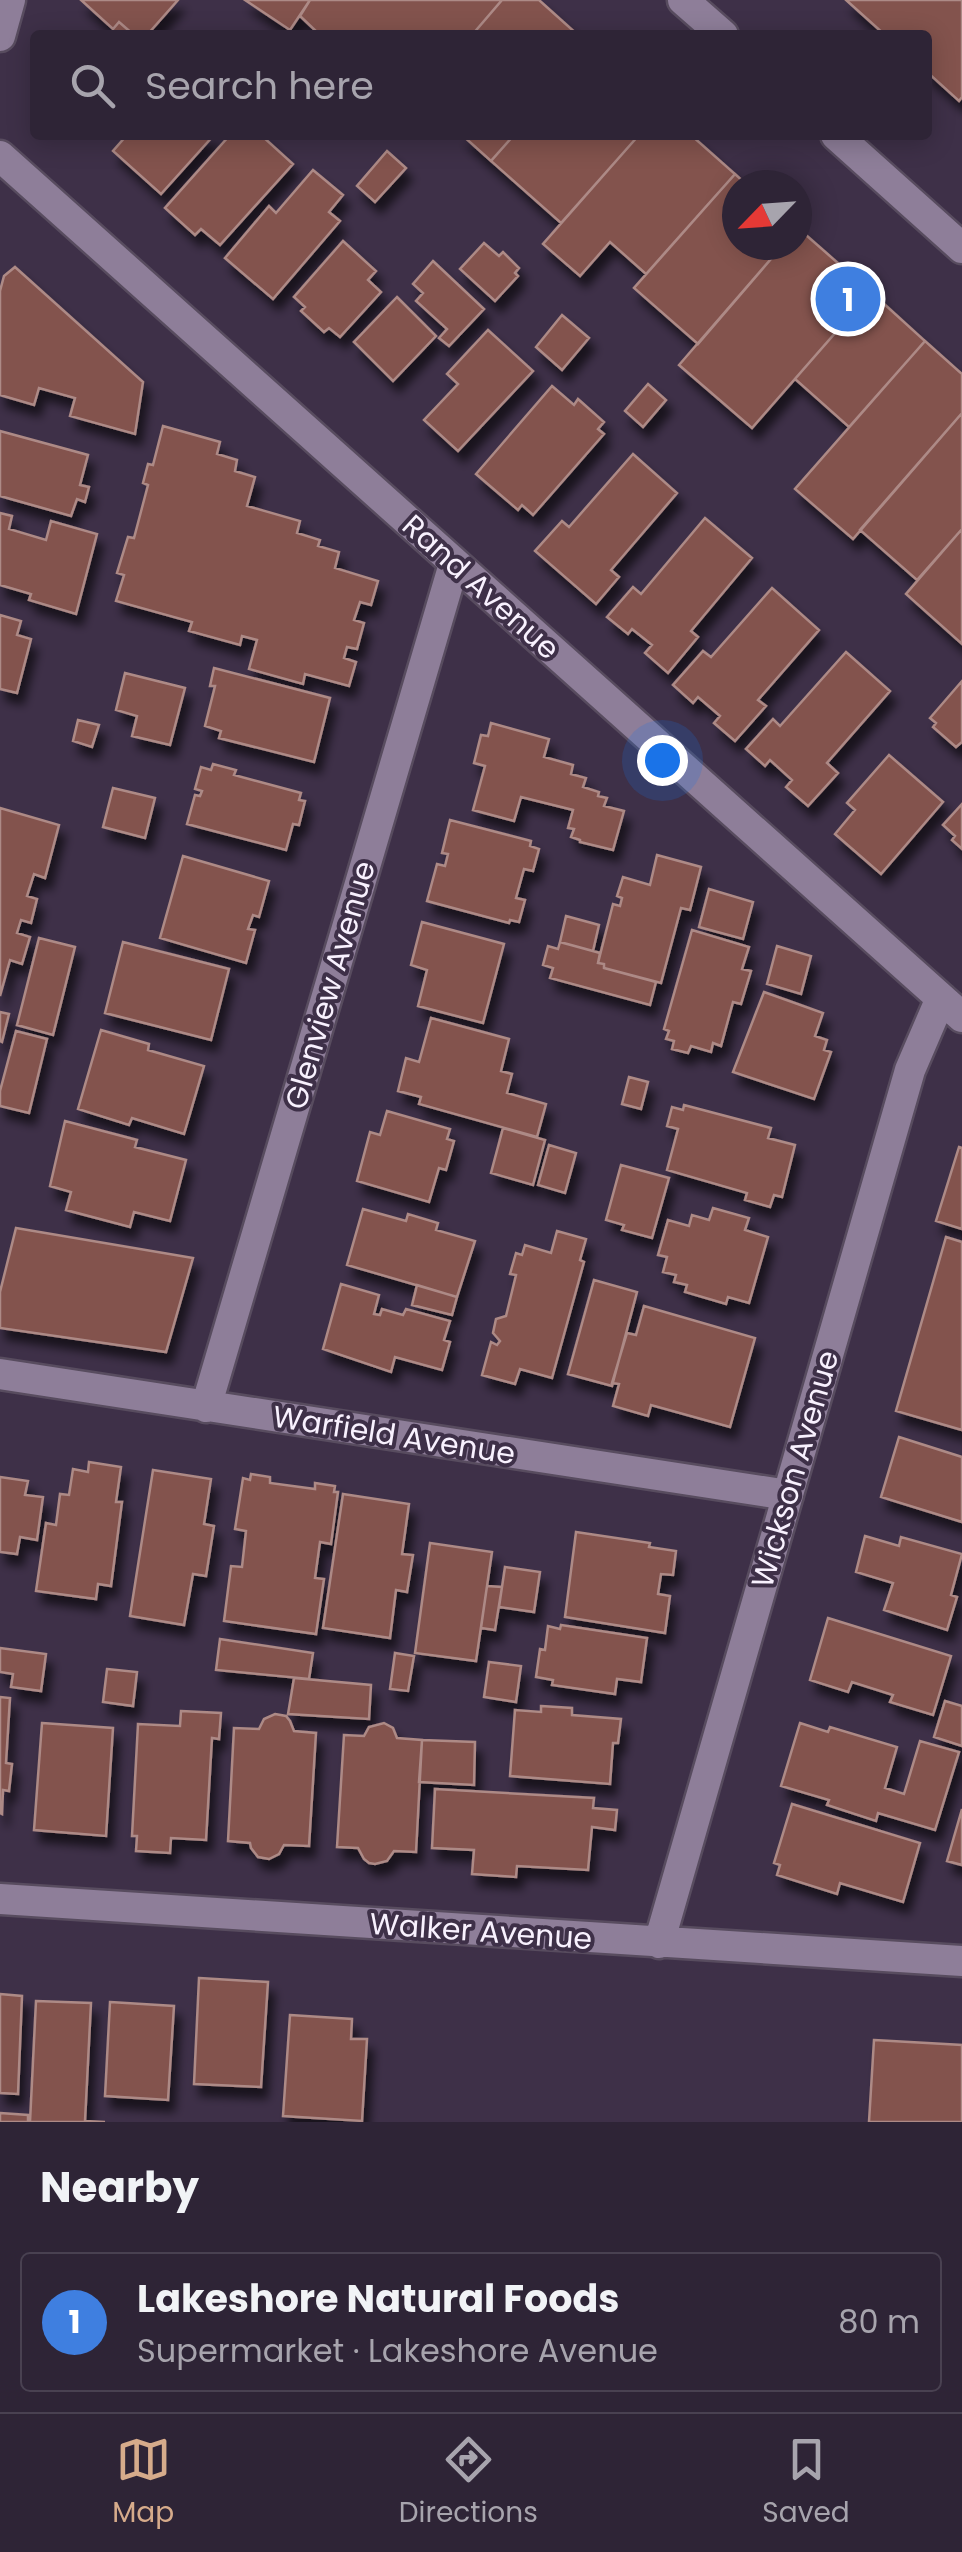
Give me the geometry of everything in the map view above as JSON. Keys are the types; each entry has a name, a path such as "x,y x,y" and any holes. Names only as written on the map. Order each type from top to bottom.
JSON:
{"street":[{"path":"0,36 10,0"},
{"path":"683,0 717,30"},
{"path":"842,140 962,248"},
{"name":"Rand Avenue","path":"0,156 951,1008"},
{"name":"Glenview Avenue","path":"206,1407 454,564"},
{"name":"Wickson Avenue","path":"659,1943 910,1070 951,1008"},
{"name":"Warfield Avenue","path":"0,1374 788,1495"},
{"name":"Walker Avenue","path":"0,1899 962,1961"}],"building":[{"path":"81,0 178,0 151,30 128,30 119,22 113,29"},
{"path":"245,0 310,0 290,30"},
{"path":"310,0 502,0 476,30 315,30 300,16"},
{"path":"502,0 539,0 572,30 476,30"},
{"path":"846,0 962,0 959,101 932,77 932,30 879,30"},
{"path":"119,22 128,30 112,30"},
{"path":"123,140 210,140 161,194 113,151"},
{"path":"226,140 267,140 293,164 220,245 201,229 195,235 165,208"},
{"path":"468,140 510,140 491,161"},
{"path":"510,140 635,140 561,223 491,161"},
{"path":"635,140 697,140 730,170 722,170 722,189 646,274 610,242 580,276 543,244"},
{"path":"387,151 406,168 375,202 357,186"},
{"path":"313,170 343,195 329,212 340,221 273,299 225,258 269,206 276,213"},
{"path":"722,189 722,260 770,260 698,344 634,288"},
{"path":"812,240 871,292 752,428 679,365 770,260 812,260"},
{"path":"343,241 376,271 368,280 381,292 340,337 329,328 324,332 301,311 305,307 294,297"},
{"path":"484,243 499,256 503,252 519,268 515,273 518,276 495,301 460,269"},
{"path":"433,261 484,309 449,346 439,338 447,329 416,301 423,293 413,284"},
{"path":"15,267 143,382 135,434 70,416 75,398 39,388 34,405 0,395 0,291 4,276"},
{"path":"871,292 925,341 849,427 795,379"},
{"path":"397,297 436,336 393,381 354,342"},
{"path":"562,315 589,338 562,370 536,347"},
{"path":"488,330 533,371 458,451 424,420 458,384 447,374"},
{"path":"925,341 962,374 962,413 853,539 795,489"},
{"path":"648,384 666,400 643,427 625,411"},
{"path":"552,386 574,405 578,399 604,422 598,429 604,434 533,515 522,505 518,510 476,474"},
{"path":"962,413 962,529 917,580 860,530"},
{"path":"163,426 220,442 217,454 237,460 235,471 255,477 247,506 300,521 297,533 320,540 318,546 339,552 335,568 378,581 371,605 360,602 354,620 364,623 357,649 347,647 344,658 356,662 349,686 305,674 303,684 249,669 257,640 242,636 240,645 189,631 192,622 116,601 124,575 117,573 128,537 134,538 148,485 143,483 148,464 153,465"},
{"path":"0,431 88,455 80,485 89,487 85,502 77,499 71,516 0,496"},
{"path":"633,454 677,493 611,570 619,577 596,604 535,551 562,521 569,527"},
{"path":"0,513 12,516 9,529 46,540 51,521 97,534 76,614 29,600 31,594 0,585"},
{"path":"705,518 752,558 691,631 698,637 668,673 645,653 652,645 632,629 628,634 607,617 633,587 641,594"},
{"path":"962,529 962,644 906,594"},
{"path":"772,588 819,630 758,700 766,706 735,741 714,723 720,716 698,697 693,703 673,685 703,651 711,657"},
{"path":"0,615 21,621 17,635 31,639 17,693 0,689"},
{"path":"846,652 890,691 827,763 838,773 808,806 786,787 792,780 770,760 765,766 746,749 773,719 780,726"},
{"path":"214,668 330,698 314,762 219,738 221,731 205,726 215,686 210,686"},
{"path":"125,673 185,688 170,745 132,736 137,716 116,710"},
{"path":"962,681 962,742 956,747 933,727 936,723 930,718"},
{"path":"78,720 99,725 92,747 73,741"},
{"path":"491,723 549,739 544,757 573,765 571,774 586,778 583,787 607,798 604,806 624,811 613,850 571,837 574,829 568,828 573,810 521,797 514,821 473,810 485,766 474,763 481,735 488,736"},
{"path":"889,755 943,802 881,874 835,834 855,810 847,803"},
{"path":"213,764 236,770 234,775 301,793 299,800 305,801 299,825 293,824 286,850 187,824 195,795 200,796 202,791 195,789 201,767 211,770"},
{"path":"113,788 155,798 145,838 103,827"},
{"path":"962,804 962,849 943,825"},
{"path":"0,808 59,825 45,878 34,874 27,896 37,899 31,923 21,920 17,933 30,937 22,964 10,960 0,996"},
{"path":"450,820 531,841 530,846 539,849 533,871 524,869 516,898 525,900 519,922 509,923 427,901 437,864 445,866 448,854 442,853"},
{"path":"657,855 701,867 690,910 681,908 661,983 598,963 613,904 620,906 622,898 617,896 623,877 650,885"},
{"path":"183,856 269,881 259,917 253,915 248,929 255,930 246,963 160,938"},
{"path":"709,889 753,902 743,939 699,927"},
{"path":"566,916 599,925 593,951 560,942"},
{"path":"422,922 504,944 483,1023 418,1006 427,970 411,965"},
{"path":"692,930 749,947 742,969 751,971 741,1004 733,1002 721,1046 713,1043 711,1052 691,1046 688,1053 672,1049 674,1041 666,1039 669,1031 664,1029"},
{"path":"39,938 75,947 53,1035 17,1025"},
{"path":"123,942 229,969 211,1040 105,1013"},
{"path":"560,942 600,953 598,963 604,964 604,968 656,982 650,1005 550,978 553,968 543,965 548,946 558,949"},
{"path":"777,946 811,956 801,994 767,984"},
{"path":"764,992 823,1013 815,1036 827,1040 824,1050 831,1052 814,1099 733,1072"},
{"path":"0,1012 9,1014 2,1042 0,1041"},
{"path":"431,1018 509,1039 501,1071 512,1074 507,1093 546,1104 537,1137 419,1104 421,1097 398,1091 406,1058 419,1062"},
{"path":"101,1030 149,1044 148,1050 204,1066 184,1134 132,1118 129,1125 78,1109"},
{"path":"16,1031 47,1039 29,1113 0,1106 0,1091"},
{"path":"629,1077 648,1082 641,1109 622,1104"},
{"path":"684,1105 771,1128 768,1138 795,1145 782,1197 774,1195 770,1207 745,1200 747,1193 667,1170 678,1129 667,1126 672,1107 683,1110"},
{"path":"387,1111 450,1129 447,1139 454,1141 446,1170 439,1168 429,1202 357,1181 370,1132 380,1135"},
{"path":"65,1121 137,1140 135,1147 186,1160 170,1221 134,1212 130,1227 66,1210 71,1192 50,1186"},
{"path":"503,1128 545,1140 533,1185 491,1173"},
{"path":"549,1145 576,1153 565,1193 538,1185"},
{"path":"959,1147 962,1148 962,1229 936,1221"},
{"path":"621,1165 669,1178 652,1238 622,1230 624,1225 606,1220"},
{"path":"713,1208 749,1218 745,1230 768,1237 749,1303 728,1297 726,1304 685,1292 687,1285 674,1282 676,1275 663,1272 667,1257 658,1255 668,1220 689,1226 692,1215 709,1220"},
{"path":"363,1209 406,1221 408,1214 438,1223 436,1230 475,1241 457,1297 347,1265"},
{"path":"16,1228 193,1258 166,1352 0,1328 0,1292"},
{"path":"557,1231 586,1239 580,1260 584,1262 552,1378 520,1369 515,1384 482,1375 491,1342 497,1345 500,1341 493,1333 496,1319 506,1316 516,1275 510,1274 516,1253 522,1255 525,1245 551,1253"},
{"path":"946,1237 962,1242 962,1430 896,1411"},
{"path":"594,1280 637,1292 612,1386 568,1374"},
{"path":"341,1284 379,1295 374,1314 380,1315 382,1309 403,1315 406,1309 450,1321 444,1340 450,1342 442,1370 395,1357 391,1372 323,1349"},
{"path":"417,1285 457,1297 452,1315 412,1305"},
{"path":"644,1306 755,1338 730,1427 651,1405 648,1416 613,1406 619,1384 612,1383 627,1333 636,1335"},
{"path":"899,1437 962,1457 962,1522 881,1497"},
{"path":"89,1462 121,1467 116,1502 122,1502 111,1586 98,1584 96,1599 36,1591 46,1523 56,1525 60,1494 69,1495 73,1469 88,1472"},
{"path":"153,1470 211,1479 204,1524 214,1526 206,1576 193,1574 184,1625 130,1616"},
{"path":"251,1474 270,1477 270,1483 315,1489 315,1483 335,1486 334,1492 338,1492 331,1544 320,1542 315,1578 324,1579 316,1634 224,1621 231,1566 242,1567 246,1531 235,1529 243,1478 250,1480"},
{"path":"0,1477 28,1481 25,1495 43,1497 37,1540 20,1537 17,1554 0,1552"},
{"path":"343,1494 409,1504 402,1554 413,1555 407,1592 396,1590 390,1638 323,1628"},
{"path":"576,1532 650,1543 649,1547 676,1551 673,1575 661,1574 658,1594 670,1596 665,1633 565,1617"},
{"path":"865,1536 899,1546 901,1537 962,1554 951,1595 957,1597 947,1630 884,1610 893,1583 856,1572"},
{"path":"430,1543 492,1552 476,1661 415,1653"},
{"path":"505,1567 540,1572 534,1612 499,1607"},
{"path":"487,1586 502,1587 495,1630 481,1628"},
{"path":"828,1618 951,1656 933,1715 890,1702 893,1695 852,1682 848,1692 810,1680"},
{"path":"561,1625 647,1638 641,1682 617,1679 615,1694 552,1685 553,1680 536,1677 548,1626 560,1629"},
{"path":"220,1639 313,1653 309,1679 216,1670"},
{"path":"0,1648 46,1654 41,1691 11,1687 13,1674 0,1672"},
{"path":"395,1653 414,1656 408,1691 390,1689"},
{"path":"489,1662 521,1666 516,1702 484,1697"},
{"path":"107,1669 137,1672 133,1706 103,1702"},
{"path":"294,1678 371,1685 369,1719 288,1714"},
{"path":"0,1697 10,1698 6,1763 12,1764 9,1791 3,1790 2,1814 0,1813"},
{"path":"945,1701 962,1706 962,1746 934,1737"},
{"path":"541,1706 572,1708 572,1715 621,1719 618,1743 613,1743 610,1784 510,1776 515,1710 541,1712"},
{"path":"181,1711 221,1713 219,1739 212,1738 206,1840 171,1838 170,1853 136,1851 137,1836 132,1836 138,1724 180,1726"},
{"path":"275,1714 286,1716 294,1731 316,1733 309,1846 284,1845 279,1854 269,1859 258,1857 250,1843 228,1841 234,1728 259,1729 264,1719"},
{"path":"42,1723 113,1728 106,1836 34,1830"},
{"path":"384,1723 393,1728 397,1738 422,1740 416,1852 394,1851 387,1861 375,1864 364,1859 358,1848 337,1847 344,1735 364,1736 369,1727"},
{"path":"800,1723 828,1732 830,1727 897,1747 885,1788 904,1794 920,1741 959,1752 935,1830 878,1813 876,1821 827,1805 829,1800 781,1786"},
{"path":"422,1740 475,1742 474,1785 419,1782"},
{"path":"435,1789 594,1798 593,1808 617,1810 615,1830 592,1827 588,1870 517,1866 516,1877 472,1874 474,1850 432,1848"},
{"path":"792,1804 920,1843 903,1902 840,1883 837,1894 777,1875 780,1865 774,1863"},
{"path":"962,1809 962,1865 947,1861"},
{"path":"199,1978 268,1982 261,2087 194,2084"},
{"path":"0,1994 22,1996 18,2094 0,2093"},
{"path":"36,2001 91,2003 85,2121 105,2122 30,2122"},
{"path":"110,2002 174,2006 168,2100 105,2096"},
{"path":"290,2015 352,2019 351,2039 367,2039 362,2121 283,2116"},
{"path":"874,2040 962,2045 962,2122 869,2122"},
{"path":"0,2113 28,2115 28,2122 0,2122"}],"place":[{"name":"Lakeshore Natural Foods","path":"848,299"}]}
